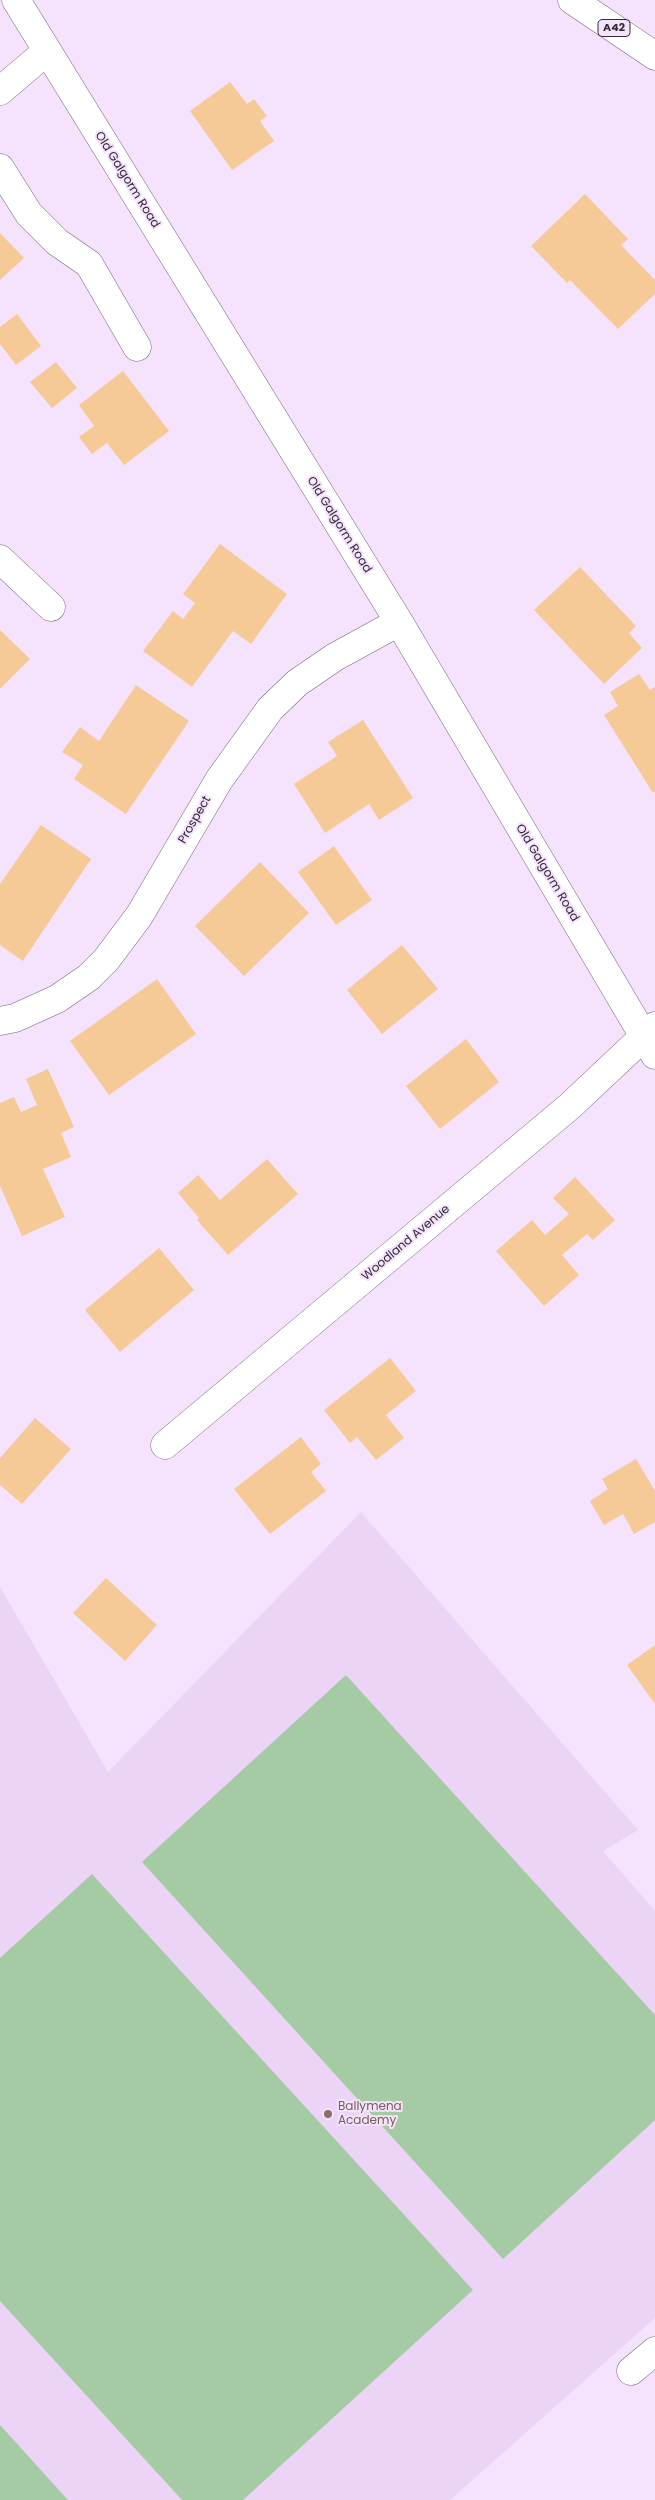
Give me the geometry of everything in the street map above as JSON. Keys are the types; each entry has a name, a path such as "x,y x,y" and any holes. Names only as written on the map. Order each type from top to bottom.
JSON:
{"street":[{"name":"Old Galgorm Road","path":"16,0 399,622 651,1039"},
{"name":"A42","path":"572,0 655,56"},
{"path":"0,91 47,51"},
{"path":"0,168 29,214 57,242 89,264 137,347"},
{"path":"0,559 51,607"},
{"name":"Prospect","path":"0,1021 15,1018 56,999 89,977 106,960 139,916 218,780 270,709 297,683 335,657 399,622"},
{"name":"Woodland Avenue","path":"164,1445 651,1039"},
{"path":"631,2371 655,2351"}],"shaded area":[{"name":"Ballymena Academy","path":"361,1512 638,1830 603,1851 655,1911 655,2318 450,2500 0,2500 0,1587 108,1772"}],"green space":[{"path":"346,1675 655,2015 655,2120 503,2259 142,1862"},
{"path":"92,1874 473,2290 243,2500 182,2500 0,2301 0,1958"},
{"path":"0,2425 68,2500 0,2500"}],"building":[{"path":"230,82 247,104 254,99 267,116 260,121 274,141 232,170 190,111"},
{"path":"585,194 628,239 621,245 655,280 655,294 618,329 570,280 567,283 531,246"},
{"path":"0,233 24,258 0,280"},
{"path":"17,314 41,346 16,365 0,344 0,327"},
{"path":"56,362 77,388 52,408 30,382"},
{"path":"123,371 169,431 124,465 107,443 92,454 79,437 94,426 79,405"},
{"path":"220,544 287,594 251,644 233,631 192,687 143,651 173,611 183,619 195,603 183,594"},
{"path":"580,567 636,626 629,633 642,648 604,684 534,610"},
{"path":"0,630 30,659 0,689"},
{"path":"639,674 650,690 655,687 655,791 653,793 604,715 618,706 610,692"},
{"path":"136,685 189,721 126,814 74,779 83,765 62,752 80,727 99,741"},
{"path":"363,720 413,798 379,820 369,804 325,833 294,784 337,756 328,742"},
{"path":"41,825 91,859 23,961 0,945 0,884"},
{"path":"334,846 372,900 336,925 298,872"},
{"path":"260,862 309,913 244,976 195,926"},
{"path":"402,945 438,989 382,1034 347,990"},
{"path":"157,979 196,1034 109,1095 70,1041"},
{"path":"466,1039 499,1082 440,1129 406,1086"},
{"path":"48,1069 74,1127 61,1133 71,1157 43,1169 65,1217 22,1236 0,1186 0,1103 14,1097 21,1112 37,1105 26,1079"},
{"path":"267,1159 298,1194 228,1255 197,1220 199,1218 178,1193 198,1175 220,1200"},
{"path":"575,1177 615,1220 593,1240 587,1234 562,1255 579,1275 544,1306 496,1251 532,1220 545,1235 569,1214 553,1198"},
{"path":"159,1248 194,1290 120,1352 85,1310"},
{"path":"390,1358 416,1391 386,1415 404,1438 376,1460 357,1437 350,1443 324,1410"},
{"path":"35,1418 71,1449 22,1504 0,1485 0,1458"},
{"path":"301,1437 321,1464 311,1472 326,1491 270,1534 234,1489"},
{"path":"636,1459 655,1491 655,1522 634,1534 623,1514 604,1525 590,1501 608,1489 602,1479"},
{"path":"106,1578 157,1625 125,1661 73,1613"},
{"path":"655,1645 655,1704 627,1665"}],"place":[{"name":"Ballymena Academy","path":"328,2114"}]}
